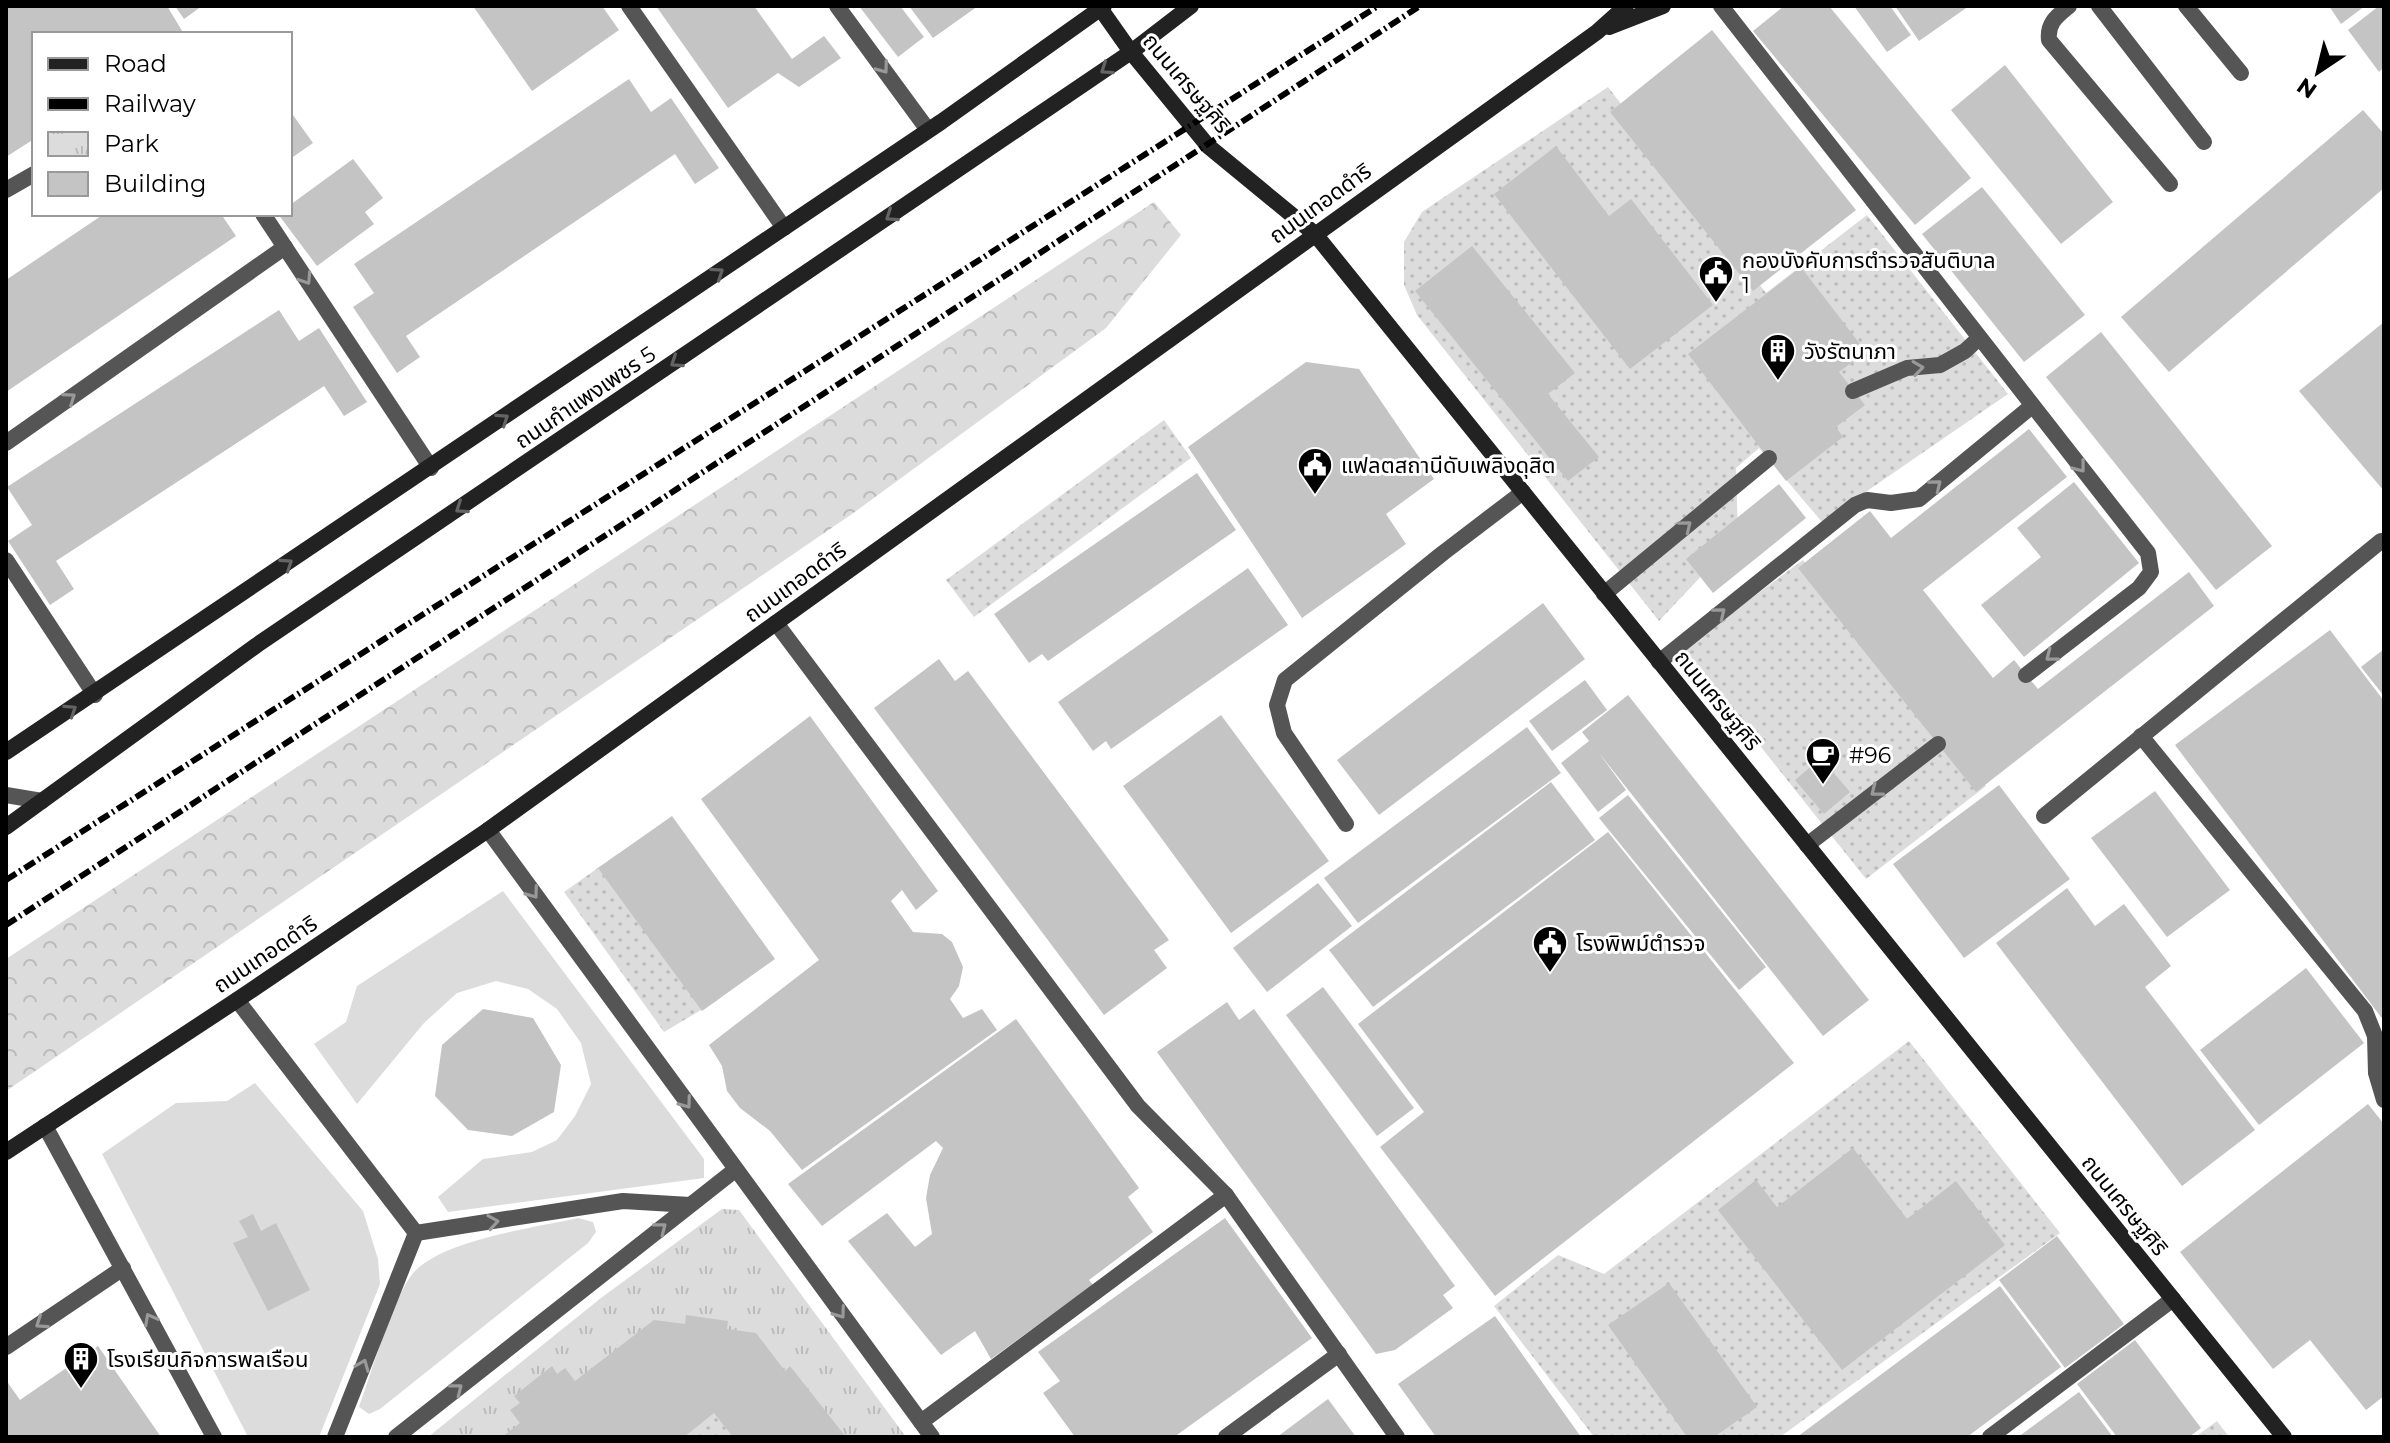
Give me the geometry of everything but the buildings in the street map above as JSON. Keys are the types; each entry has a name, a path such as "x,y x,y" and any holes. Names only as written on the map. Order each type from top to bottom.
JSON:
{"street":[{"path":"629,6 784,228"},
{"path":"837,6 928,130"},
{"name":"ถนนกำแพงเพชร 5","path":"6,827 257,645 1131,52 1191,6"},
{"name":"ถนนเทอดดำริ","path":"6,1152 488,830 1597,32 1626,6"},
{"name":"ถนนเทอดดำริ","path":"1597,32 1663,6"},
{"path":"1721,6 2148,553 2151,572 2139,588 2026,675"},
{"path":"2069,6 2053,20 2048,29 2049,40 2170,184"},
{"path":"2099,6 2204,142"},
{"path":"2186,6 2241,73"},
{"name":"ถนนกำแพงเพชร 5","path":"6,752 431,468 928,130 1102,7"},
{"name":"ถนนเศรษฐศิริ","path":"1102,7 1131,52 1208,146 1315,234 2284,1437"},
{"path":"6,190 32,175"},
{"path":"264,216 431,468"},
{"path":"6,443 285,247"},
{"path":"1853,391 1907,368 1940,365 1965,351 1979,338"},
{"path":"1659,662 1855,505 1867,500 1891,503 1919,499 2032,406"},
{"path":"1604,594 1769,458"},
{"path":"1346,824 1284,733 1277,705 1285,680 1523,492"},
{"path":"2044,816 2381,541"},
{"path":"6,560 95,695"},
{"path":"776,623 1138,1106 1226,1195 1397,1437"},
{"path":"2141,736 2365,1011 2375,1036 2376,1073 2384,1100"},
{"path":"1807,845 1938,744"},
{"path":"6,795 42,801"},
{"path":"488,830 932,1437"},
{"path":"237,1000 416,1233"},
{"path":"45,1126 214,1437"},
{"path":"396,1437 735,1170"},
{"path":"921,1422 1226,1195"},
{"path":"416,1233 623,1201 690,1205"},
{"path":"335,1437 416,1233"},
{"path":"6,1347 123,1268"},
{"path":"1990,1437 2173,1299"},
{"path":"1226,1437 1339,1354"}],"green space":[{"path":"1608,87 1766,293 1867,215 2008,394 1822,522 1759,448 1736,468 1738,537 1659,621 1417,315 1404,285 1404,242 1422,212"},
{"path":"1154,202 1181,235 1106,328 852,514 6,1091 6,959"},
{"path":"1164,420 1191,458 974,617 946,580"},
{"path":"1803,560 1986,786 1866,879 1683,649"},
{"path":"619,853 718,1000 664,1032 564,892"},
{"path":"503,891 704,1159 704,1178 448,1212 438,1197 483,1159 532,1152 557,1140 575,1116 591,1084 581,1043 557,1009 528,989 496,981 457,993 424,1023 357,1104 314,1044 346,1022 357,986"},
{"path":"1909,1041 2060,1233 1780,1437 1594,1437 1494,1306 1558,1255 1604,1274"},
{"path":"255,1083 363,1211 378,1259 380,1284 319,1437 248,1437 102,1154 176,1103 227,1101"},
{"path":"722,1209 739,1210 906,1437 428,1437 601,1298"},
{"path":"578,1218 593,1222 596,1232 588,1243 380,1409 369,1414 359,1407 391,1315 415,1271 429,1260 469,1243"},
{"path":"714,1413 733,1437 684,1437"},
{"path":"2217,1421 2229,1437 2195,1437"}],"railway":[{"path":"6,880 1378,6"},
{"path":"6,925 1420,6"}],"place":[{"name":"กองบังคับการตำรวจสันติบาล 1","path":"1716,304"},
{"name":"วังรัตนาภา","path":"1778,382"},
{"name":"แฟลตสถานีดับเพลิงดุสิต","path":"1315,496"},
{"name":"#96","path":"1823,786"},
{"name":"โรงพิพม์ตำรวจ","path":"1550,974"},
{"name":"โรงเรียนกิจการพลเรือน","path":"81,1390"}]}
